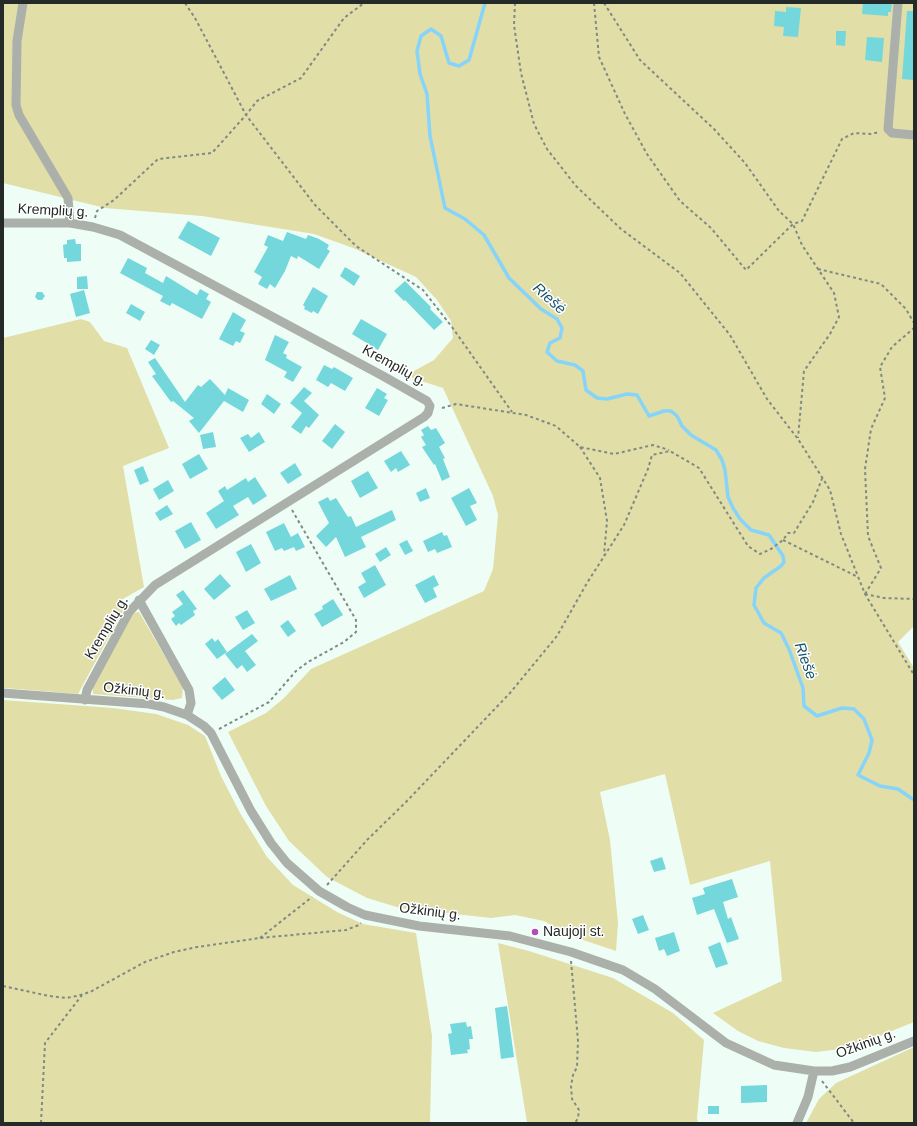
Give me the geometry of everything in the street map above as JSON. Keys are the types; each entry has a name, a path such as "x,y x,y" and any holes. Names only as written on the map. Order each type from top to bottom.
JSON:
{"street":[{"path":"23,3 17,41 16,105 19,114 68,198 70,223"},
{"path":"898,3 887,122 888,129 892,133 914,135"},
{"name":"Kremplių g.","path":"3,223 70,223 93,227 120,235 427,401 430,406 428,413 424,417 155,585 129,612 87,690 85,700"},
{"path":"139,600 189,690 191,703 187,714"},
{"name":"Ožkinių g.","path":"3,693 149,704 187,714 211,733 250,811 287,863 319,891 347,907 365,915 419,926 510,936 571,952 623,970 655,989 712,1033 742,1051 774,1065 814,1071 832,1071 850,1067 914,1041"},
{"path":"797,1123 808,1097 814,1071"}],"path":[{"path":"185,3 195,18 246,115 315,205 356,246 423,290 512,412"},
{"path":"93,227 97,211 114,200 158,159 212,153 257,101 301,78 344,18 364,3"},
{"path":"515,3 514,25 521,73 534,124 548,149 576,186 621,229 680,273 730,335 768,399 823,476 830,490 841,534 865,594 914,675"},
{"path":"594,3 599,57 625,114 647,154 680,201 711,228 746,270 793,224 802,221 842,139 854,133 871,134 888,129"},
{"path":"604,3 640,60 714,129 745,163 779,211 793,224 802,245 834,293 839,318 830,334 804,371 798,439"},
{"path":"818,269 881,284 906,309 914,323"},
{"path":"865,594 881,568 868,536 865,469 871,429 886,398 880,367 892,347 914,328"},
{"path":"442,408 456,404 512,412 556,426 580,447 600,478 607,521 604,556"},
{"path":"580,447 614,454 653,445 670,451 699,468 748,546 760,554 771,550 783,540 788,533 794,533 813,502 823,476"},
{"path":"260,938 329,884 368,839 406,802 510,693 557,636 624,525 648,469 652,455 670,451"},
{"path":"211,733 269,702 302,667 344,642 356,632 356,620 287,502"},
{"path":"783,540 858,576"},
{"path":"865,594 884,598 914,600"},
{"path":"3,986 66,998 82,994 145,962 174,952 197,947 260,938 346,930 359,925 365,915"},
{"path":"571,952 570,967 578,1041 577,1067 572,1075 571,1086 572,1099 579,1110 578,1118 575,1123"},
{"path":"41,1123 44,1043 82,994"},
{"path":"814,1071 854,1123"}],"shaded area":[{"path":"3,3 914,3 914,626 898,642 914,668 914,1022 867,1041 841,1049 816,1052 784,1048 758,1041 738,1031 713,1013 782,981 770,861 690,885 665,774 600,792 610,840 618,923 616,951 568,935 544,921 515,915 491,918 400,908 367,898 327,877 289,841 266,806 228,732 266,713 284,698 311,669 484,591 493,569 498,515 493,496 443,388 412,378 412,372 434,360 453,338 451,321 437,300 416,277 353,248 314,234 202,216 105,208 3,183"},
{"path":"81,319 90,322 104,341 127,348 169,448 123,466 144,587 121,600 124,609 78,694 3,688 3,338"},
{"path":"139,612 183,687 182,698 173,700 93,694 93,687 133,613"},
{"path":"3,700 113,708 156,714 188,725 205,736 221,776 240,813 267,857 293,885 337,912 363,924 416,933 432,1036 430,1123 3,1123"},
{"path":"498,943 529,951 613,978 673,1013 704,1040 697,1118 698,1123 527,1123"},
{"path":"914,1047 914,1123 806,1123 819,1099 836,1083"}],"building":[{"path":"863,3 892,3 891,12 888,12 888,16 862,14"},
{"path":"786,7 801,8 798,37 783,36 784,27 774,26 775,11 786,12"},
{"path":"907,11 914,11 914,80 902,79"},
{"path":"836,31 846,31 845,46 836,45"},
{"path":"867,37 884,38 882,62 865,60"},
{"path":"188,221 220,238 211,256 178,238"},
{"path":"287,232 306,239 308,235 319,239 329,245 327,249 330,251 319,269 298,256 297,259 291,256 285,271 275,288 270,284 267,289 258,284 262,277 254,272 268,247 264,245 268,235 283,241"},
{"path":"75,239 76,244 81,244 81,261 67,262 67,258 64,258 63,245 67,244 67,240"},
{"path":"128,258 147,268 145,273 163,283 166,276 197,295 200,289 209,294 206,299 211,302 202,319 172,303 170,306 160,301 163,296 120,273"},
{"path":"345,267 360,276 354,286 340,276"},
{"path":"87,276 88,289 77,289 77,277"},
{"path":"405,281 431,307 430,309 443,322 434,330 405,300 404,301 394,291"},
{"path":"313,287 328,296 318,314 304,309 305,307 303,305"},
{"path":"84,290 90,313 76,317 70,294"},
{"path":"37,292 42,292 45,296 42,300 38,300 35,297"},
{"path":"131,304 145,312 140,321 126,313"},
{"path":"233,312 246,320 240,331 245,333 240,343 236,341 233,346 219,339"},
{"path":"361,319 387,334 378,350 352,334"},
{"path":"275,335 289,342 283,353 287,355 286,358 302,367 293,382 284,377 287,372 265,360"},
{"path":"151,340 160,345 154,355 145,349"},
{"path":"155,358 185,402 198,385 201,387 210,379 225,395 228,388 249,400 243,412 224,401 199,433 189,421 194,418 173,401 171,402 152,376 156,374 148,362"},
{"path":"324,365 332,369 334,367 353,378 345,391 331,383 328,387 316,380"},
{"path":"304,387 312,393 304,401 319,415 309,428 306,426 301,434 291,427 302,413 290,403"},
{"path":"377,388 387,394 384,398 388,400 379,416 365,408"},
{"path":"267,394 281,404 274,414 261,404"},
{"path":"335,424 345,432 332,449 322,441"},
{"path":"428,426 431,430 436,428 445,443 439,447 445,458 443,459 450,477 442,481 435,464 434,465 422,447 426,445 421,437 424,435 421,430"},
{"path":"213,432 216,447 203,449 200,435"},
{"path":"259,432 265,442 249,452 240,438 248,434 251,438"},
{"path":"401,451 410,465 398,472 396,468 391,472 384,461"},
{"path":"199,454 208,469 190,479 182,464"},
{"path":"295,463 302,475 288,484 280,473"},
{"path":"143,466 149,481 140,485 134,470"},
{"path":"368,471 378,488 360,498 351,481"},
{"path":"255,477 267,496 253,505 248,497 233,506 239,515 216,529 206,513 224,501 218,491 225,486 227,490 246,478 248,482"},
{"path":"168,480 174,491 159,500 153,489"},
{"path":"426,488 430,498 420,502 416,493"},
{"path":"469,488 477,503 470,506 477,520 466,526 451,498"},
{"path":"328,497 330,501 336,498 348,517 351,516 356,527 392,510 396,520 361,537 366,547 345,557 336,537 326,547 316,536 329,523 318,502"},
{"path":"167,505 173,514 160,521 155,513"},
{"path":"191,522 201,540 185,549 175,531"},
{"path":"284,523 291,537 298,533 305,547 296,551 294,547 284,551 282,548 275,551 266,532"},
{"path":"442,532 444,536 447,535 452,547 437,553 435,549 428,552 423,541"},
{"path":"407,540 413,551 405,555 399,544"},
{"path":"251,544 261,563 246,572 236,552"},
{"path":"386,547 391,555 380,562 375,554"},
{"path":"375,565 386,585 364,598 358,587 366,582 361,573"},
{"path":"220,574 231,586 214,600 204,589"},
{"path":"290,575 297,589 271,601 264,589"},
{"path":"434,575 439,585 433,588 437,597 425,603 415,585"},
{"path":"183,590 197,609 193,611 195,615 181,625 179,623 176,626 171,619 175,616 172,612 183,604 176,595"},
{"path":"333,599 343,615 322,627 314,614 323,609 322,606"},
{"path":"247,610 255,623 243,630 235,617"},
{"path":"288,620 296,631 288,637 280,626"},
{"path":"252,634 258,641 245,651 256,665 247,672 242,665 237,669 225,654"},
{"path":"212,638 215,642 218,639 227,652 217,659 205,644"},
{"path":"225,677 235,690 222,700 212,688"},
{"path":"662,857 666,869 654,872 650,861"},
{"path":"732,879 738,897 723,902 728,919 731,917 739,939 727,943 714,909 697,915 692,898 705,894 703,888"},
{"path":"643,915 649,930 638,934 632,919"},
{"path":"674,932 680,951 667,956 664,949 659,951 655,938"},
{"path":"720,942 728,964 716,968 708,947"},
{"path":"507,1006 514,1057 501,1059 495,1008"},
{"path":"466,1022 467,1027 471,1026 473,1039 469,1039 470,1049 467,1050 468,1053 451,1055 448,1034 452,1033 450,1024"},
{"path":"767,1085 767,1102 741,1103 741,1086"},
{"path":"708,1106 719,1106 719,1114 708,1114"}],"waterway":[{"name":"Riešė","path":"485,3 469,60 459,66 449,63 441,36 431,29 421,36 417,51 420,74 427,94 430,136 445,208 465,219 484,235 509,278 541,309 557,319 562,328 560,338 550,343 547,352 557,361 575,365 583,371 586,390 597,398 607,399 627,394 637,395 649,416 664,411 671,411 677,416 682,426 691,435 716,450 722,460 725,470 728,497 733,508 740,519 751,530 769,535 783,556 784,562 781,566 764,578 756,588 754,605 764,623 781,633 789,649 803,688 804,706 817,716 842,708 854,709 864,719 872,740 869,753 858,775 880,786 898,789 914,800"}],"place":[{"name":"Naujoji st.","path":"535,932"}]}
